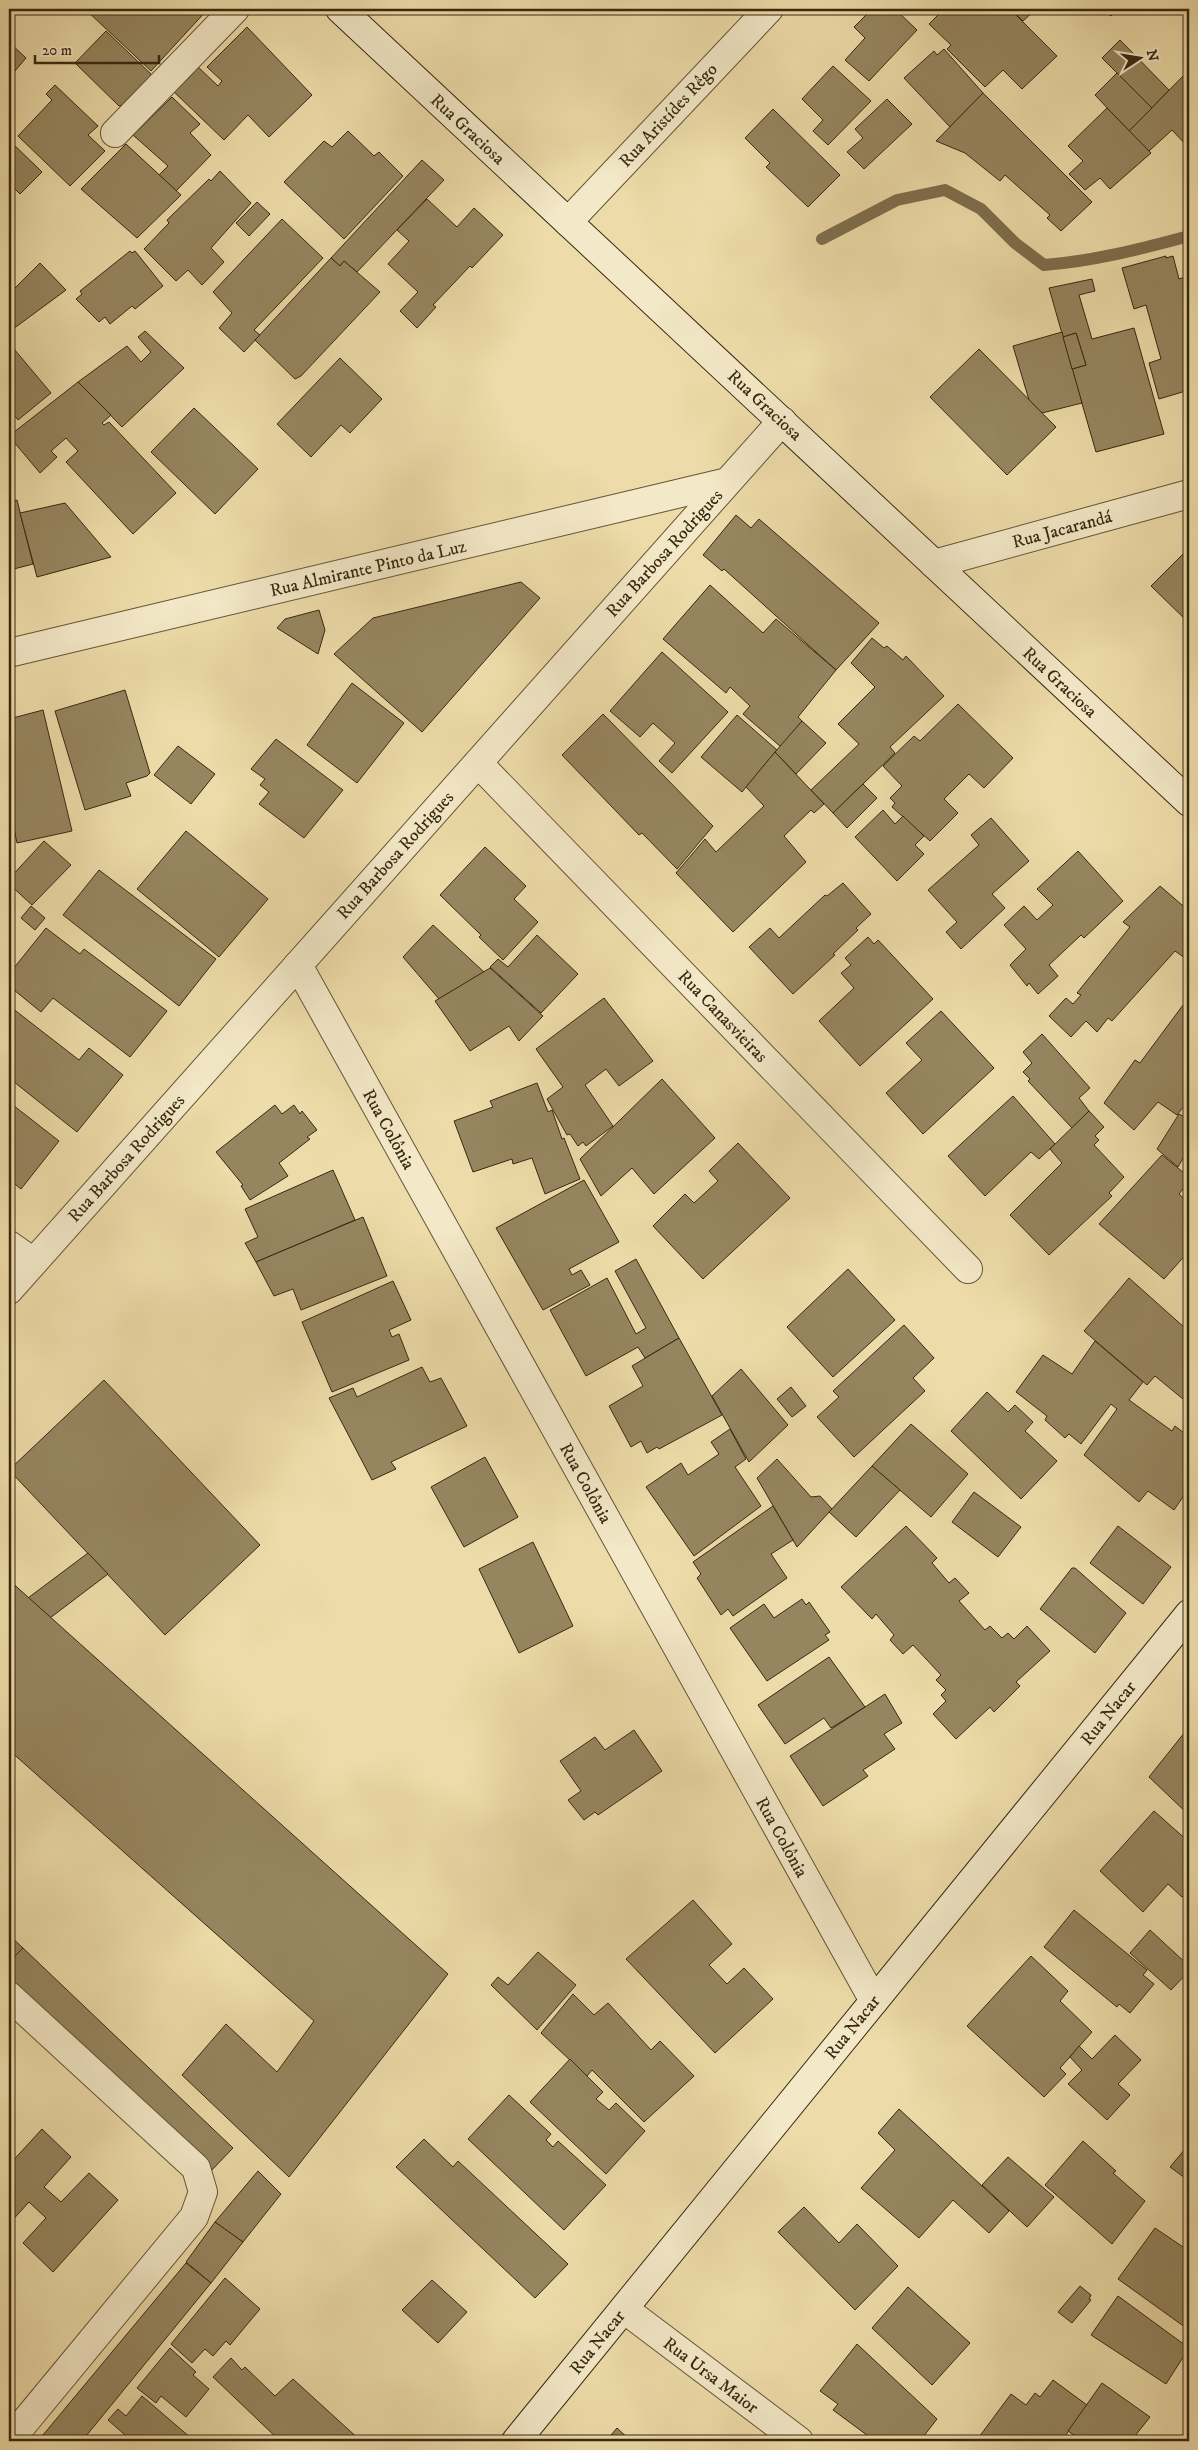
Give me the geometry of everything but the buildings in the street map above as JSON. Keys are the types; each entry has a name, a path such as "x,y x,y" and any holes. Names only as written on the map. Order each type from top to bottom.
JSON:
{"street":[{"path":"115,133 235,9"},
{"name":"Rua Graciosa","path":"340,9 1189,802"},
{"name":"Rua Aristídes Rêgo","path":"568,222 768,9"},
{"name":"Rua Barbosa Rodrigues","path":"9,1290 782,421"},
{"name":"Rua Almirante Pinto da Luz","path":"9,653 727,482"},
{"name":"Rua Jacarandá","path":"934,564 1189,494"},
{"name":"Rua Canasvieiras","path":"478,763 968,1269"},
{"name":"Rua Colônia","path":"298,965 874,2001"},
{"path":"9,1245 34,1262"},
{"name":"Rua Nacar","path":"516,2441 1189,1614"},
{"path":"9,1996 196,2168 203,2192 194,2217 10,2441"},
{"name":"Rua Ursa Maior","path":"624,2309 799,2441"}],"waterway":[{"path":"822,239 897,200 945,190 981,209 1015,243 1044,265 1135,250 1189,236"}]}
